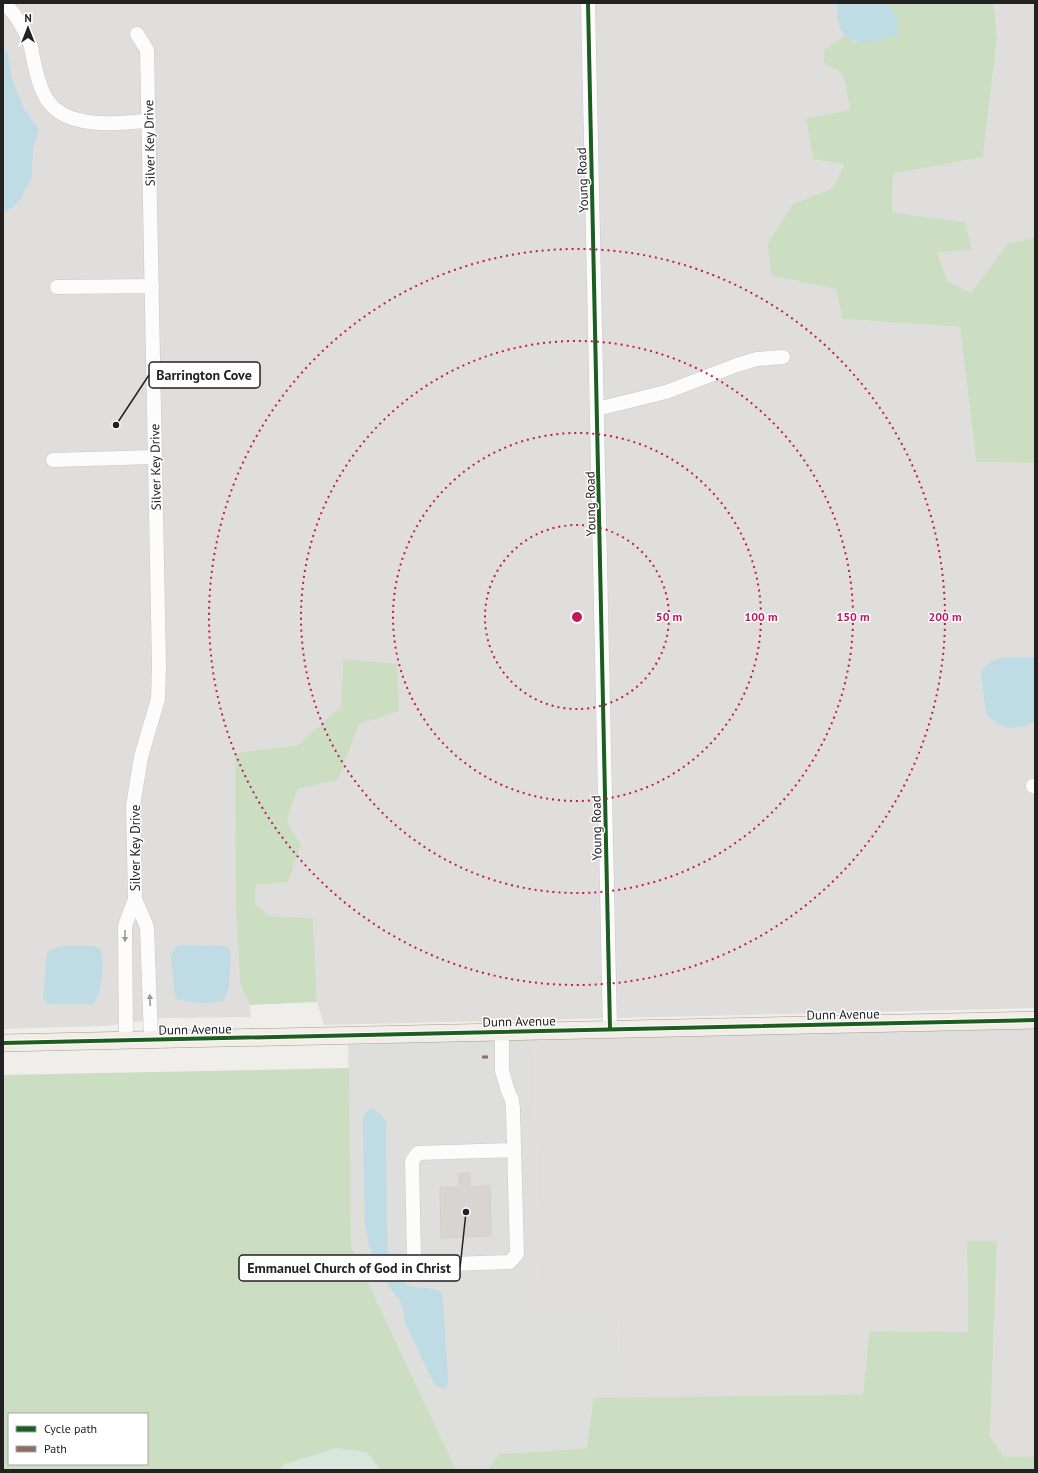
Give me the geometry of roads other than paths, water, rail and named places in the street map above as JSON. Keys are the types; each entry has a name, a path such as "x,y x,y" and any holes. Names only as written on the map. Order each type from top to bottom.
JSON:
{"main road":[{"name":"Dunn Avenue","path":"3,1043 1035,1020"}],"street":[{"path":"4,3 10,9 30,41 38,80 46,99 59,114 79,120 93,122 149,121"},
{"name":"Young Road","path":"588,3 610,1029"},
{"name":"Silver Key Drive","path":"126,1040 125,926 135,899 133,806 141,757 158,699 159,666 148,50 137,34"},
{"path":"57,287 152,286"},
{"path":"597,408 666,392 736,365 757,359 783,357"},
{"path":"53,460 155,457"},
{"name":"Silver Key Drive","path":"135,899 148,926 151,1039"},
{"path":"502,1031 502,1071 512,1100 514,1150 517,1254 510,1262 422,1265 414,1257 412,1161 418,1153 514,1150"}],"water":[{"path":"837,3 888,3 897,17 898,35 866,42 850,40 844,35 840,28"},
{"path":"3,50 7,51 12,78 24,109 39,130 33,148 31,181 25,189 22,198 14,206 3,213"},
{"path":"1012,657 1035,657 1035,721 1025,726 1008,728 996,723 986,713 981,673 985,667 997,659"},
{"path":"184,945 223,946 229,949 231,952 229,987 224,1000 213,1003 201,1003 177,999 175,996 171,956 176,947"},
{"path":"61,946 94,946 101,949 102,978 96,1000 92,1004 49,1004 43,999 47,953"},
{"path":"374,1109 382,1116 386,1123 387,1247 390,1262 396,1275 406,1284 413,1287 434,1289 442,1293 448,1376 448,1384 445,1388 439,1387 434,1383 405,1323 404,1311 399,1299 389,1287 375,1261 369,1245 365,1224 363,1121 366,1112"}],"place":[{"name":"Barrington Cove","path":"116,425"},
{"name":"Emmanuel Church of God in Christ","path":"466,1212"}]}
